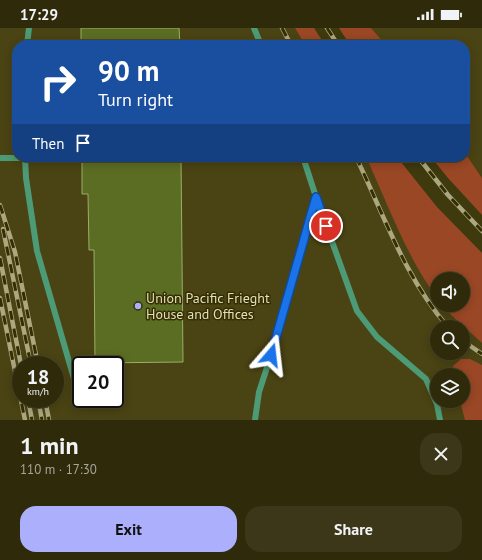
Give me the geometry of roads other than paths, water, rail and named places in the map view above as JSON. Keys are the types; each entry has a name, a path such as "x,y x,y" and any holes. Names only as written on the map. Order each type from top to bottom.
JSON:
{"lane":[{"path":"28,40 29,28"},
{"path":"254,28 258,40"},
{"path":"0,158 12,158"},
{"path":"25,162 26,178 37,251 72,372"},
{"path":"305,162 358,311 377,337 426,379 437,404 440,420"},
{"path":"255,420 259,392 275,343 316,197"}],"railway":[{"path":"282,28 288,40"},
{"path":"327,28 335,40"},
{"path":"358,162 407,267 419,288 442,320"},
{"path":"422,162 448,195 482,231"},
{"path":"0,205 15,252 36,356"},
{"path":"3,229 29,356"},
{"path":"0,258 19,356"},
{"path":"0,298 25,420"},
{"path":"470,346 482,354"},
{"path":"30,408 32,420"},
{"path":"40,408 42,420"},
{"path":"47,408 49,420"}],"place":[{"name":"Union Pacific Frieght House and Offices","path":"138,306"}]}
